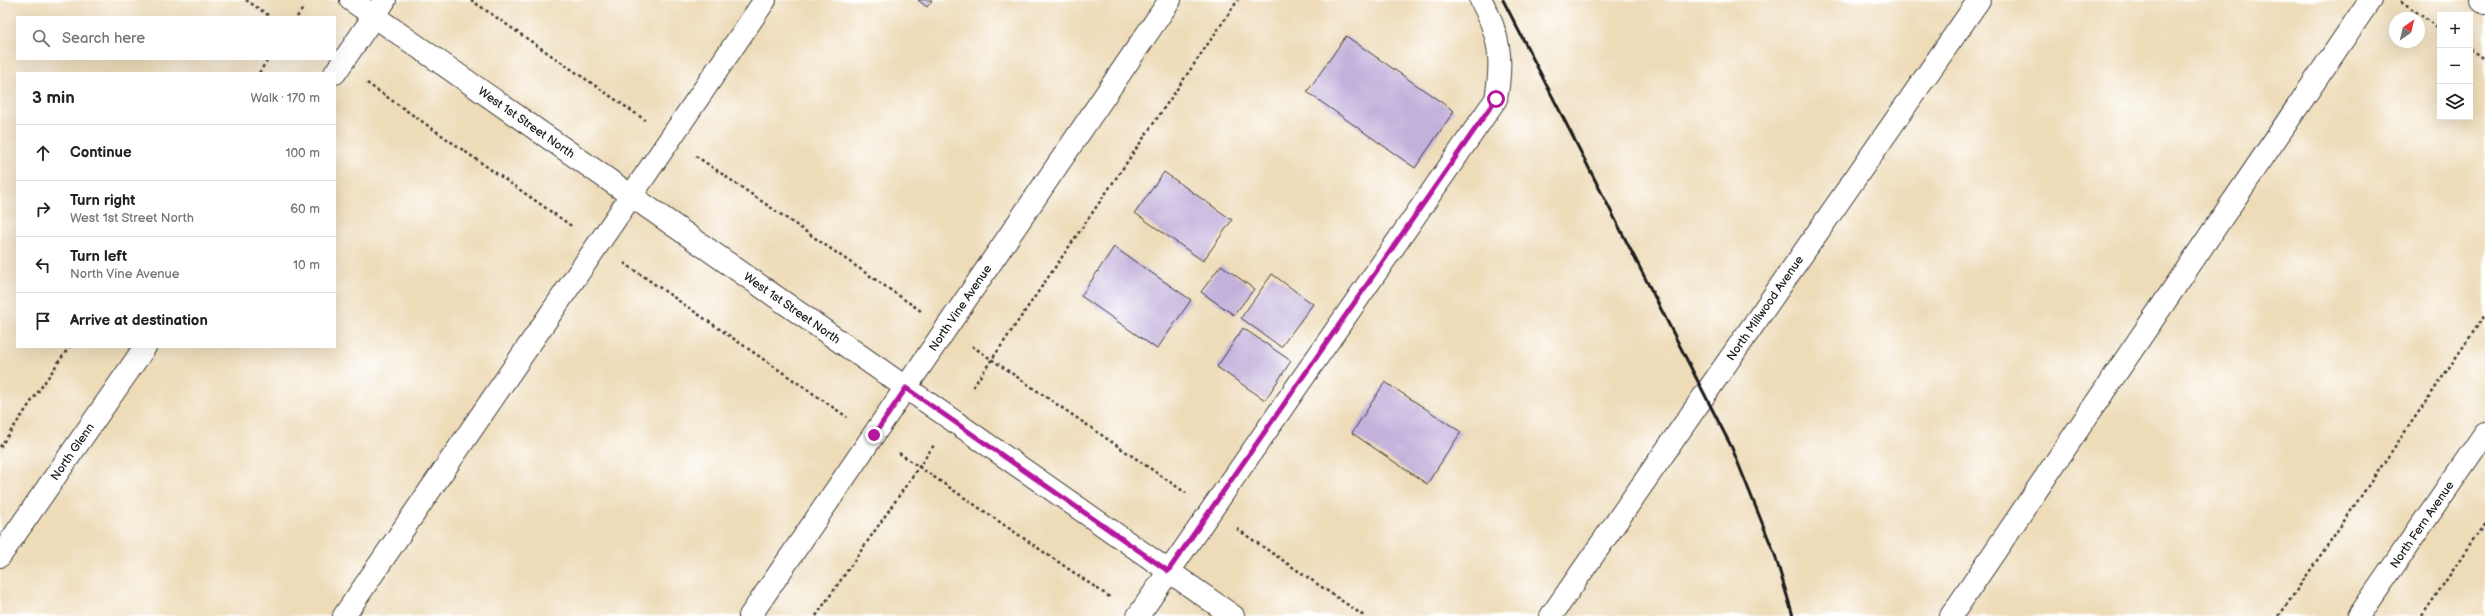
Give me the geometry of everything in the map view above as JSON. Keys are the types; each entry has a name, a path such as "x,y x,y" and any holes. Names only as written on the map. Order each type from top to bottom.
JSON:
{"street":[{"name":"West 1st Street North","path":"351,0 380,8 631,196 1233,616"},
{"path":"344,616 765,0"},
{"name":"North Vine Avenue","path":"750,616 1170,0"},
{"path":"1138,616 1496,99 1501,72 1500,47 1491,18 1481,0"},
{"name":"North Millwood Avenue","path":"1551,616 1979,0"},
{"path":"1951,616 2370,0"},
{"path":"336,72 380,8"},
{"name":"North Glenn","path":"0,556 144,348"},
{"name":"North Fern Avenue","path":"2359,616 2485,433"}],"path":[{"path":"246,0 270,16"},
{"path":"973,387 1238,0"},
{"path":"2399,0 2437,27"},
{"path":"298,16 304,7"},
{"path":"2473,52 2485,60"},
{"path":"260,72 267,60"},
{"path":"2279,616 2485,316"},
{"path":"969,344 1364,616"},
{"path":"0,447 68,348"},
{"path":"816,616 934,444"},
{"path":"897,452 1118,603"},
{"path":"2422,616 2485,523"}],"building":[{"path":"918,0 932,0 927,7"},
{"path":"1346,36 1454,111 1415,168 1307,92"},
{"path":"1164,172 1232,220 1203,261 1135,213"},
{"path":"1114,247 1191,300 1157,349 1081,296"},
{"path":"1221,265 1254,289 1234,315 1201,292"},
{"path":"1272,274 1313,304 1281,347 1241,318"},
{"path":"1243,328 1291,361 1265,400 1217,367"},
{"path":"1385,382 1461,432 1427,484 1352,433"}],"railway":[{"path":"1503,0 1732,448 1775,555 1793,616"}],"route":[{"path":"874,435 906,388 1168,571 1496,99"}]}
